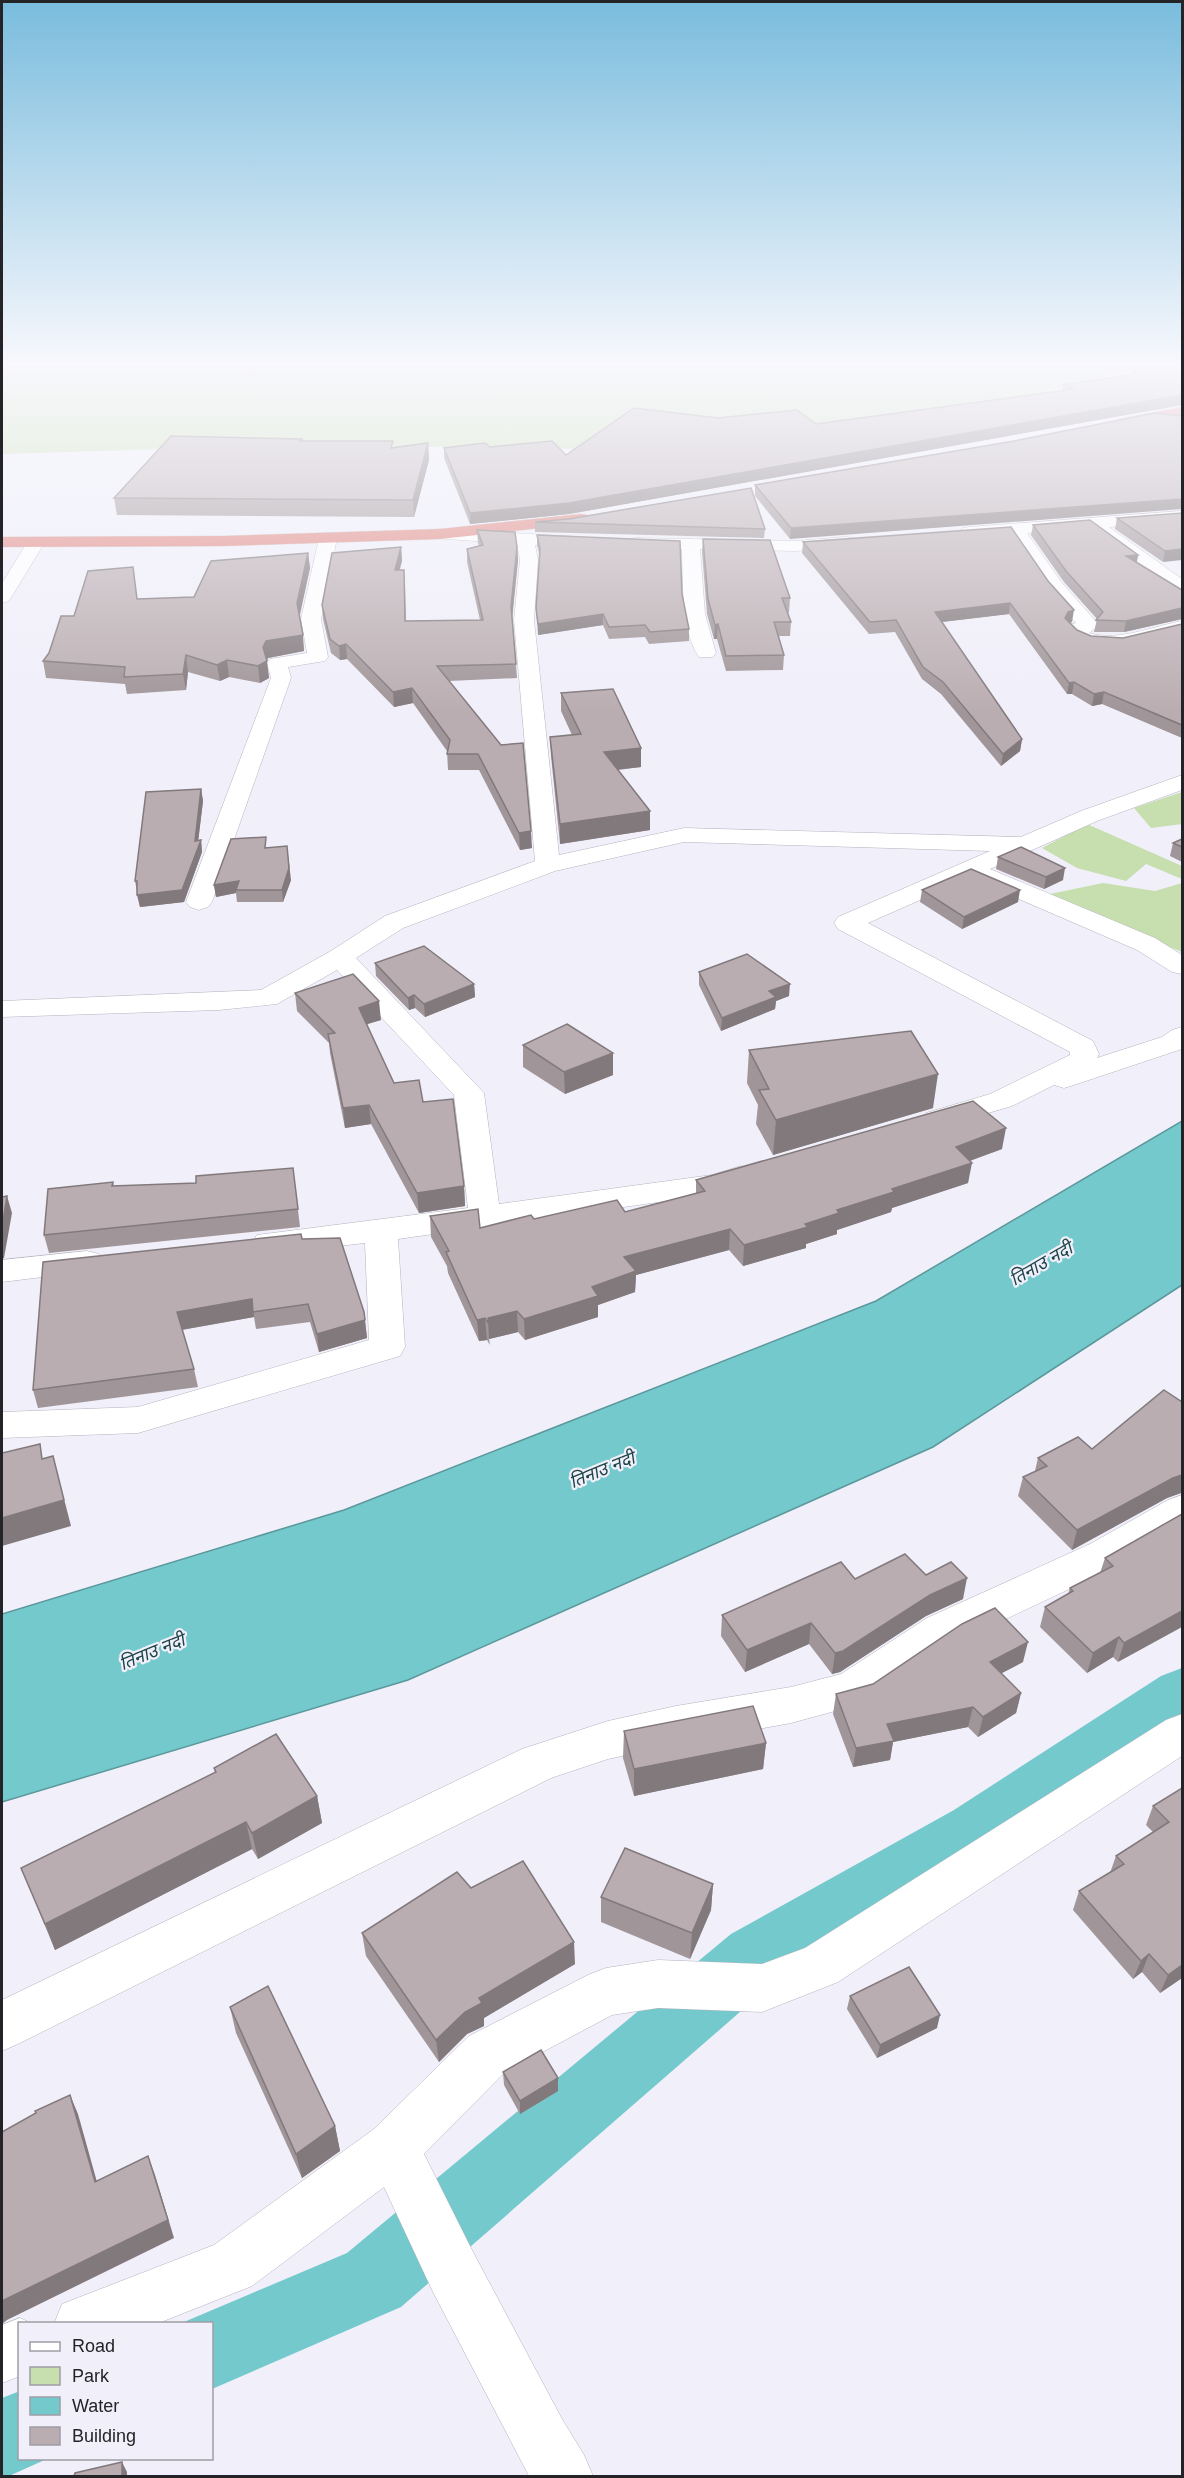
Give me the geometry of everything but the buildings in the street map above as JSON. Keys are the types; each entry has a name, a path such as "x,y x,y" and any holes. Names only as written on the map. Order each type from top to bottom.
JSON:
{"highway":[{"path":"2,542 328,538 441,534 602,516"}],"street":[{"path":"957,533 1182,516"},
{"path":"1093,524 1182,587"},
{"path":"1015,528 1055,587 1089,625 1075,629 1078,635 1087,640 1125,639 1182,627"},
{"path":"441,534 596,542"},
{"path":"199,902 281,678 277,663 318,657 311,619 328,538"},
{"path":"525,540 530,560 524,620 548,865"},
{"path":"620,543 796,546 865,540"},
{"path":"2,597 36,542"},
{"path":"691,545 692,584 699,636 706,653"},
{"path":"1001,1100 1081,1061 1085,1054 1083,1047 847,923 1089,816 1182,782"},
{"path":"2,1010 267,998 340,957 394,922 548,865 684,835 1025,844"},
{"path":"897,839 1146,945 1182,966"},
{"path":"340,957 469,1093 485,1217"},
{"path":"909,1127 1001,1100 1172,1043 1182,1036"},
{"path":"239,1246 381,1232 715,1184 772,1167"},
{"path":"2,1425 138,1420 387,1347 381,1232"},
{"path":"2,1271 120,1259"},
{"path":"2,2026 538,1763 608,1740 676,1725 791,1705 853,1689 942,1630 1104,1555 1182,1510"},
{"path":"87,2322 232,2266 401,2165 487,2054 606,1992 658,1984 762,1988 821,1965 1182,1733"},
{"path":"401,2165 453,2272 541,2440 563,2476"},
{"path":"2,2354 18,2349"}],"green space":[{"path":"1182,792 1182,824 1151,828 1134,808"},
{"path":"1087,824 1182,866 1182,879 1146,864 1126,881 1077,868 1042,848"},
{"path":"1103,883 1155,891 1182,883 1182,952 1045,895"}],"water":[{"name":"तिनाउ नदी","path":"1182,1121 1182,1285 933,1447 408,1680 2,1802 2,1614 344,1510 876,1301"}],"waterway":[{"path":"213,2350 374,2280 755,1956 976,1830 1182,1693"},
{"path":"2,2439 18,2432"}]}
